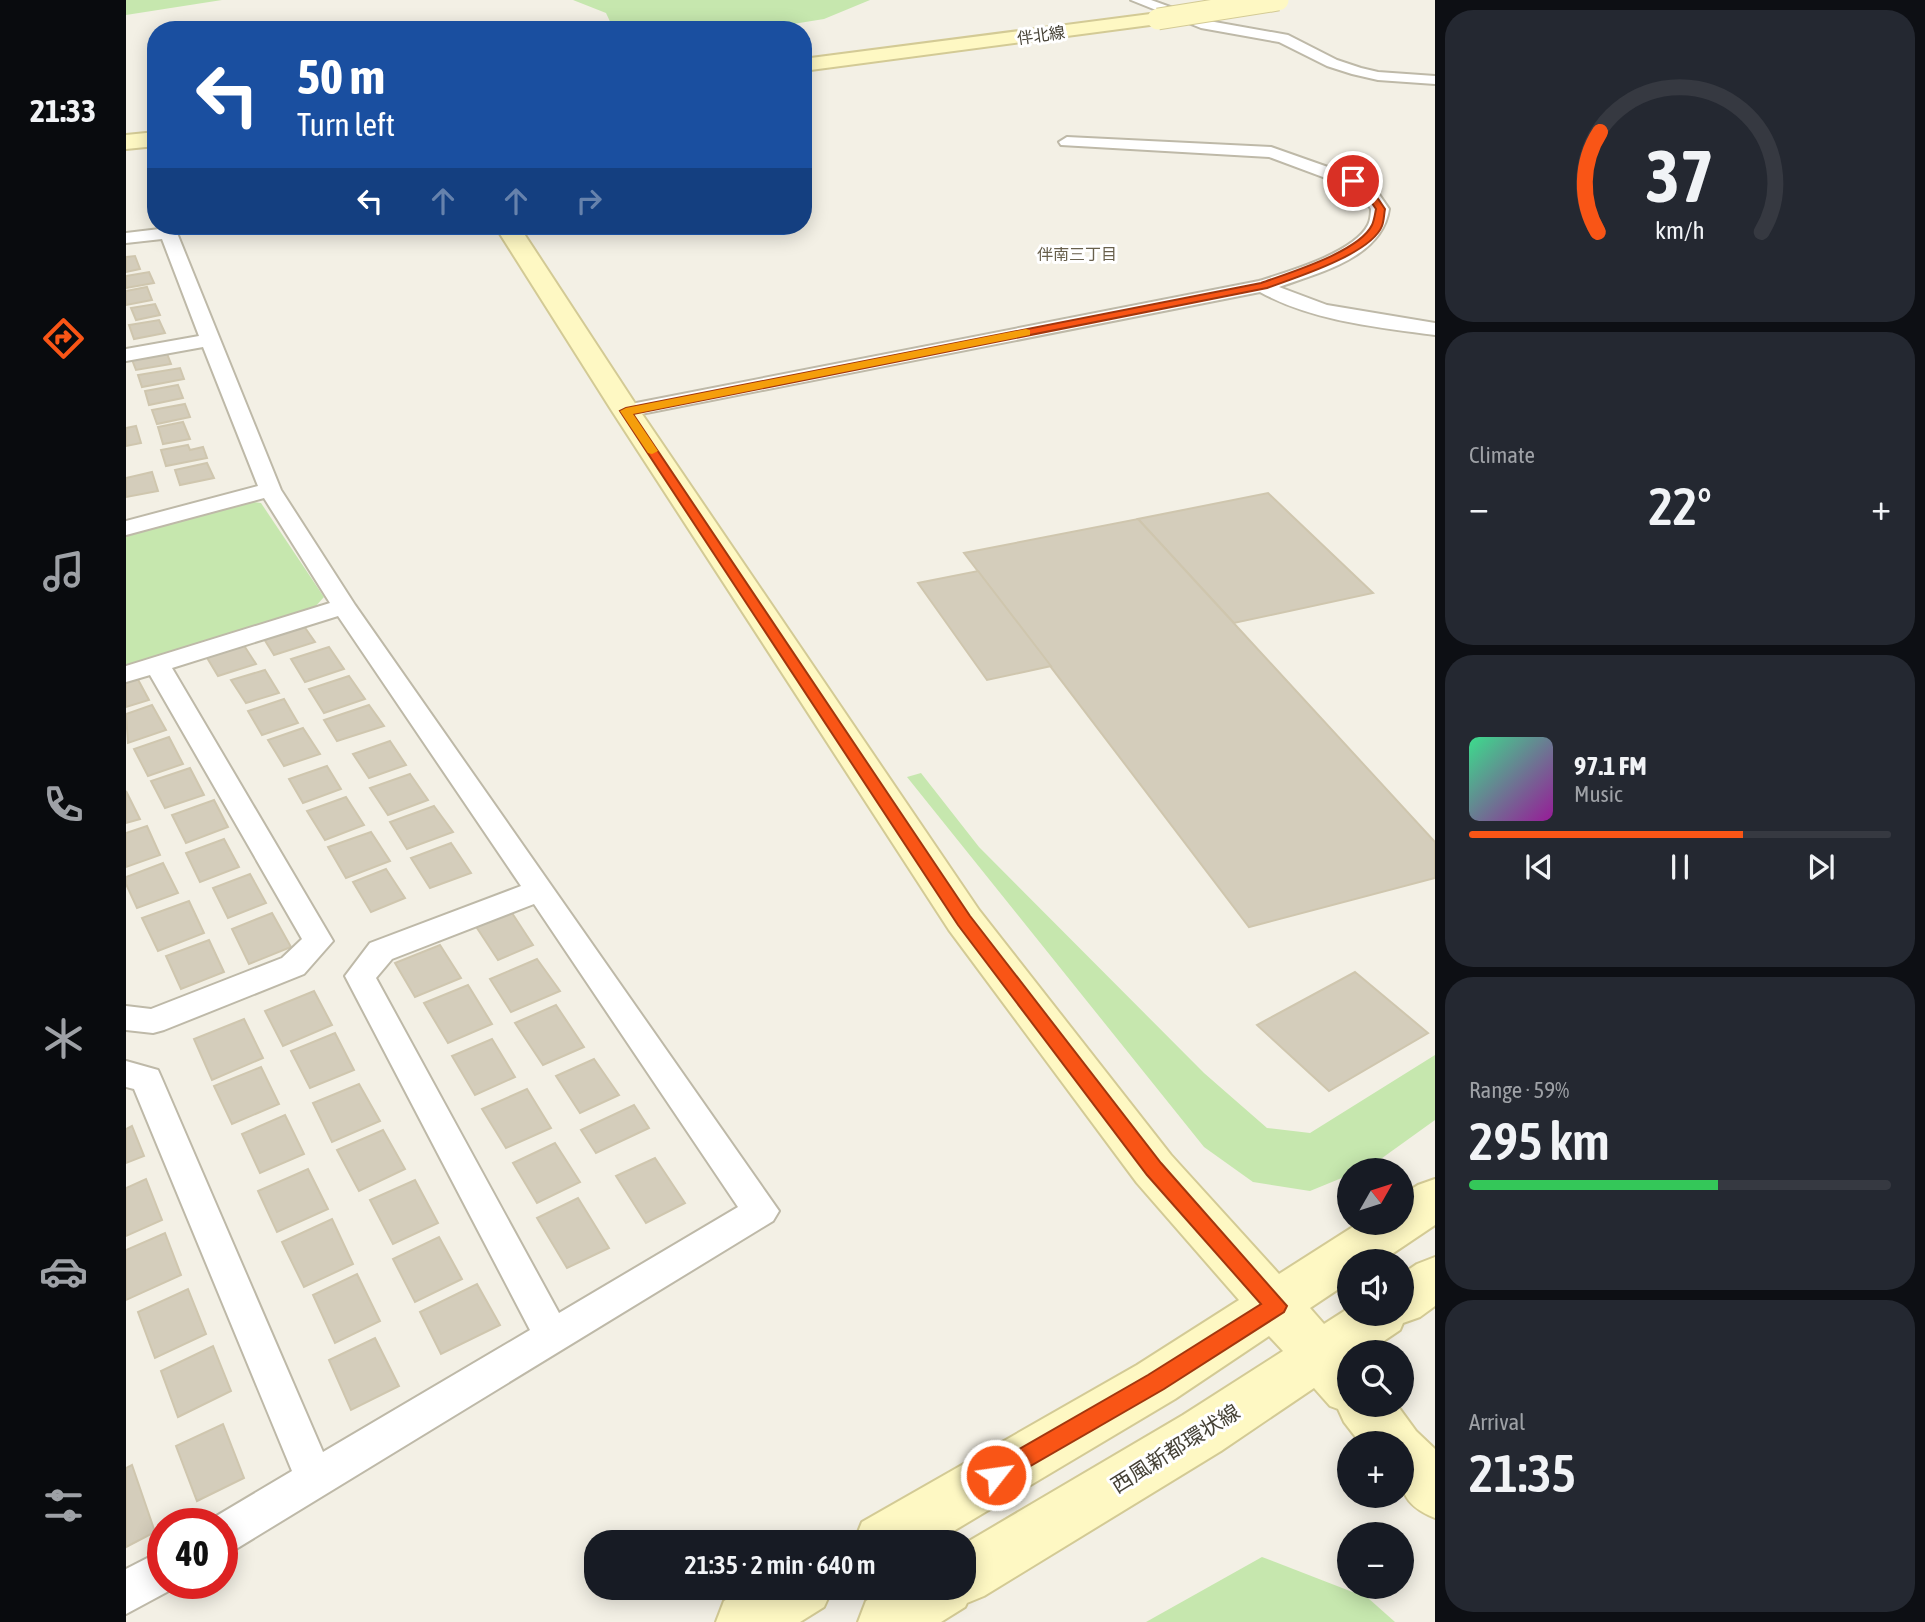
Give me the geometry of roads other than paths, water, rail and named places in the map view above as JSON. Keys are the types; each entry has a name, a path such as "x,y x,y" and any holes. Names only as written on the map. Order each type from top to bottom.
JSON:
{"street":[{"name":"伴北線","path":"812,64 1217,0"},
{"name":"伴北線","path":"1146,10 1278,0"},
{"path":"1146,10 1206,25 1283,38 1332,63 1357,71 1378,76 1435,80"},
{"name":"伴北線","path":"812,53 1105,17"},
{"path":"126,134 147,132"},
{"path":"126,142 147,140"},
{"path":"626,411 1263,286 1314,268 1353,248 1377,227 1380,209 1370,194 1353,181 1271,152 1067,142"},
{"path":"126,238 151,235"},
{"path":"169,235 270,489 344,606 761,1211 238,1525"},
{"path":"513,235 626,411 964,920 1154,1169 1335,1372"},
{"path":"1263,286 1279,296 1345,314 1435,329"},
{"path":"126,355 211,340"},
{"path":"126,528 270,489"},
{"path":"126,674 344,606"},
{"path":"126,1018 153,1021 293,966 318,941 157,664"},
{"path":"540,890 381,951 360,976 552,1335"},
{"path":"126,1073 146,1079 315,1479"},
{"path":"1414,1213 1435,1199"},
{"path":"903,1530 1156,1382 1379,1236"},
{"path":"1414,1293 1435,1279"},
{"name":"西風新都環状線","path":"976,1569 1202,1433 1335,1372 1372,1326"},
{"path":"1373,1417 1384,1431"},
{"path":"1414,1466 1435,1491"},
{"path":"126,1593 147,1581"},
{"path":"745,1622 782,1600"},
{"path":"887,1622 923,1600"}],"district":[{"name":"伴南三丁目","path":"1077,254"}]}
